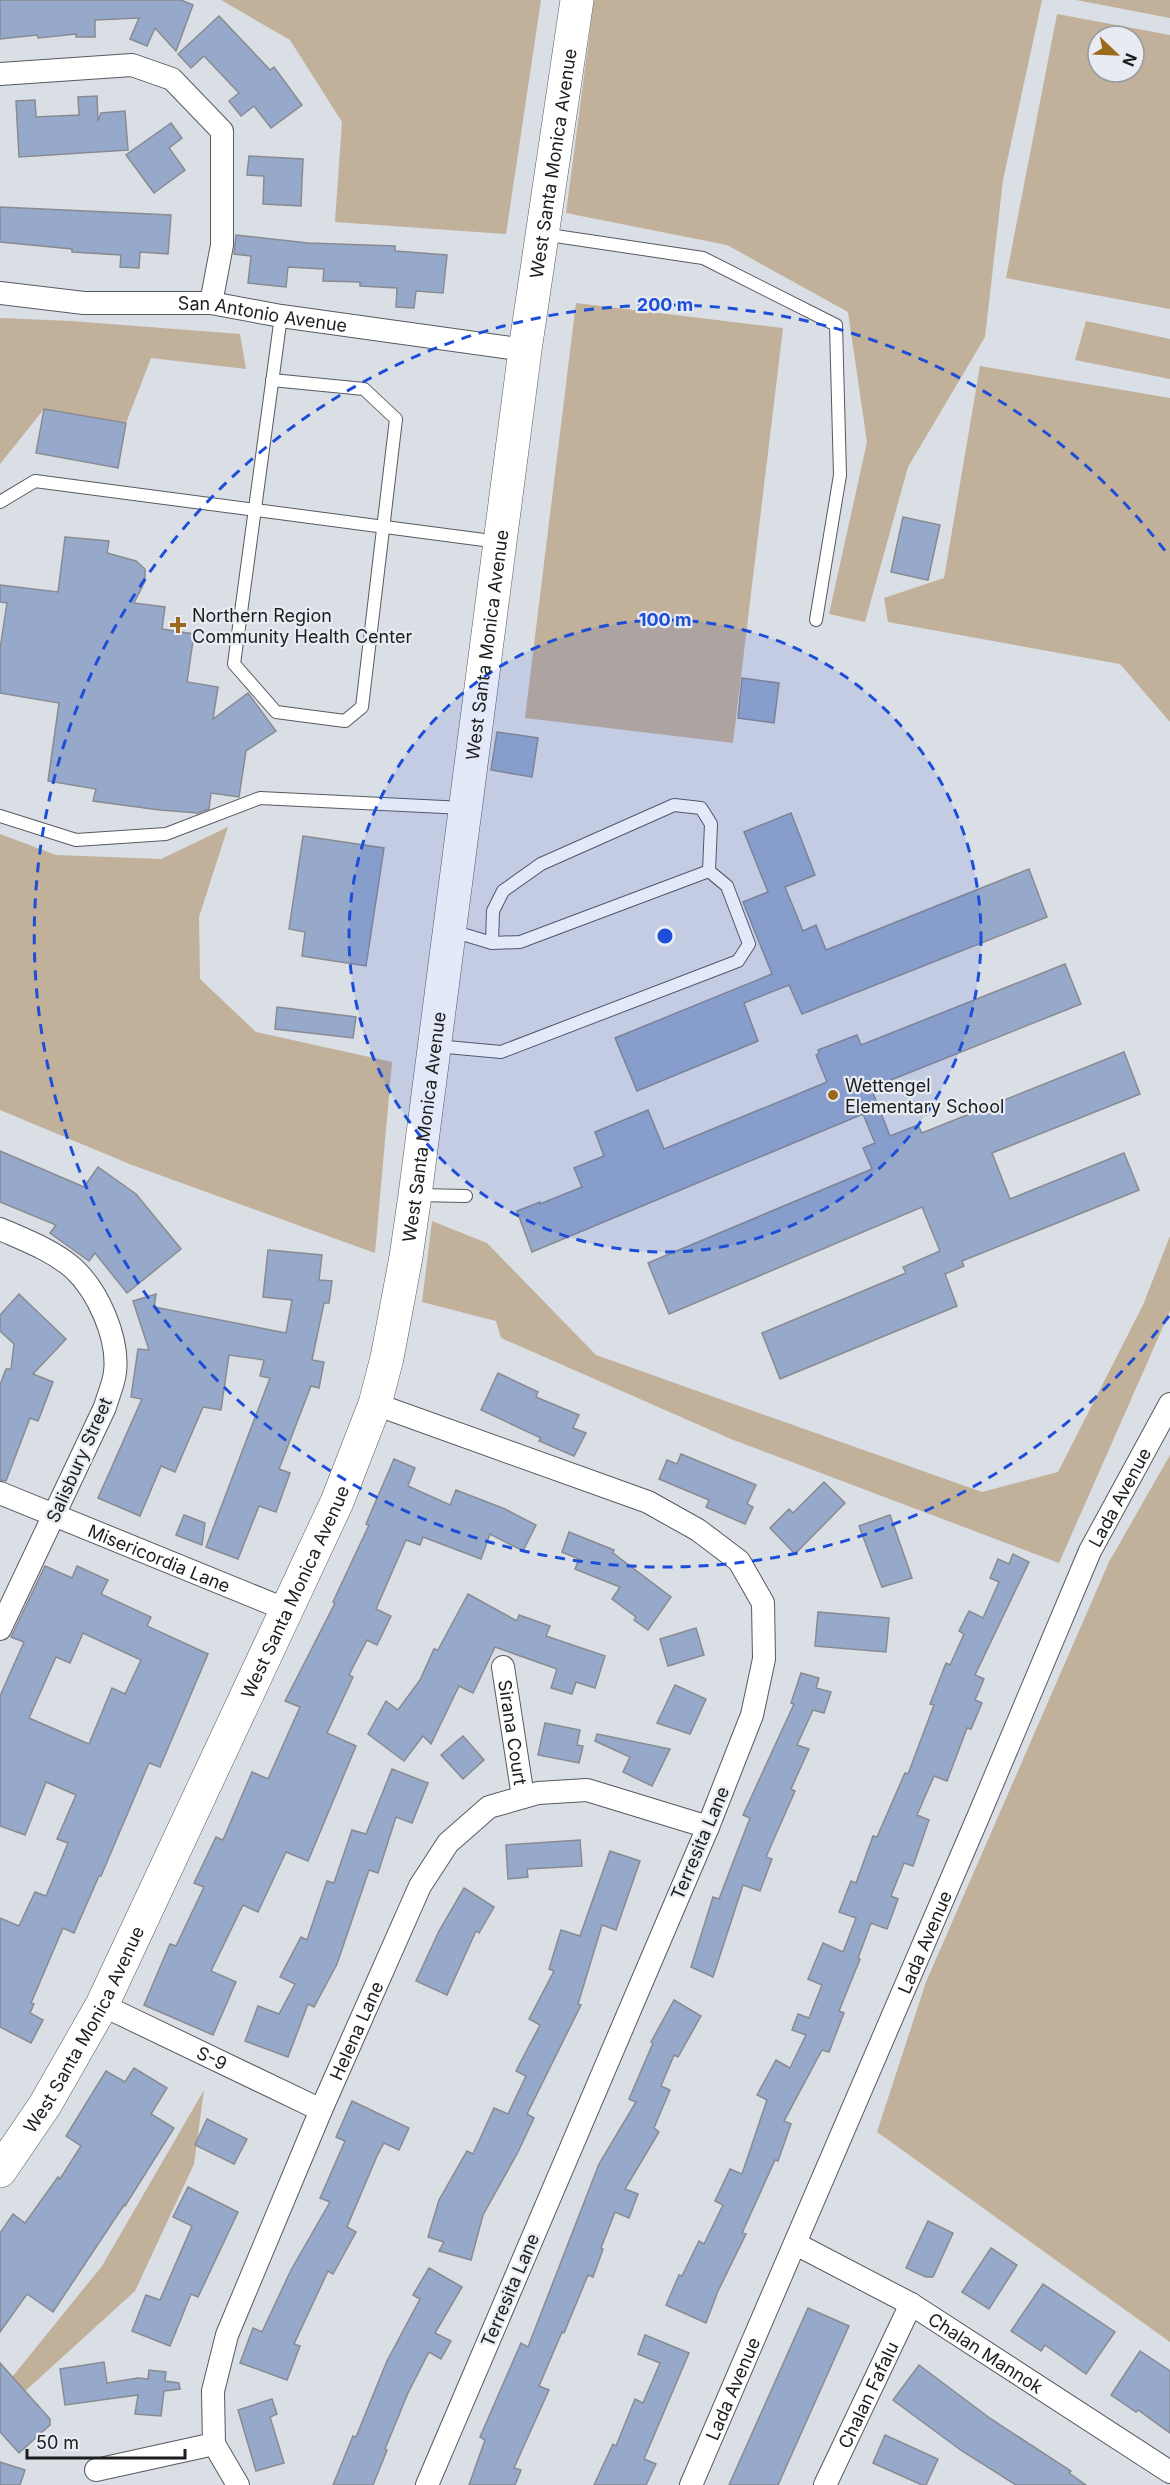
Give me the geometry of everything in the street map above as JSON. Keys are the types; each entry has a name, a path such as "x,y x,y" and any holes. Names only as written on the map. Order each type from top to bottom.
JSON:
{"main road":[{"name":"West Santa Monica Avenue","path":"0,2172 45,2105 102,2005 337,1502 375,1404 397,1308 415,1195 525,350 577,0"}],"street":[{"path":"0,74 132,65 172,79 222,131 222,244 211,303"},
{"name":"San Antonio Avenue","path":"0,293 84,303 211,303 281,316 525,350"},
{"name":"Salisbury Street","path":"0,1229 42,1247 73,1268 97,1298 111,1334 115,1372 105,1407 0,1629"},
{"name":"Terresita Lane","path":"375,1404 648,1502 698,1530 739,1561 763,1603 764,1659 752,1715 708,1827 427,2485"},
{"name":"Lada Avenue","path":"691,2485 796,2244 1090,1551 1170,1404"},
{"name":"Misericordia Lane","path":"0,1493 287,1610"},
{"name":"Sirana Court","path":"503,1667 523,1797"},
{"name":"Helena Lane","path":"238,2485 214,2444 213,2391 227,2335 321,2110 420,1886 448,1843 489,1807 538,1793 588,1790 708,1827"},
{"name":"S-9","path":"102,2005 321,2110"},
{"name":"Chalan Mannok","path":"796,2244 911,2304 1170,2472"},
{"name":"Chalan Fafalu","path":"825,2485 911,2304"},
{"path":"96,2470 214,2444"}],"lane":[{"path":"541,233 703,258 836,325 840,475 816,620"},
{"path":"272,380 364,389 396,419 362,707 345,721 276,712 234,664 272,380 281,316"},
{"path":"0,502 35,481 500,542"},
{"path":"0,816 76,840 166,834 260,798 465,808"},
{"path":"492,943 493,911 503,891 541,864 674,805 701,808 711,824 709,872"},
{"path":"450,930 492,943 520,942 709,872"},
{"path":"434,1046 501,1052 738,961 749,944 727,886 709,872"},
{"path":"415,1195 466,1196"}],"shaded area":[{"path":"221,0 541,0 506,234 335,222 342,122 290,40"},
{"path":"594,0 1042,0 1003,180 985,337 908,467 865,622 829,614 867,442 848,312 727,245 566,213"},
{"path":"1076,0 1170,0 1170,18"},
{"path":"1057,14 1111,24 1086,24 1086,84 1146,84 1146,31 1170,35 1170,309 1006,278"},
{"path":"576,303 783,328 733,743 525,718"},
{"path":"0,318 240,334 246,369 151,358 126,423 44,409 0,464"},
{"path":"1086,321 1170,339 1170,379 1075,360"},
{"path":"980,366 1170,398 1170,722 1120,664 888,622 884,598 944,578"},
{"path":"228,827 199,917 200,979 256,1032 392,1062 375,1253 132,1165 0,1110 0,834 56,855 161,859"},
{"path":"432,1221 487,1243 596,1355 982,1492 1058,1472 1143,1305 1170,1236 1170,1311 1059,1563 731,1439 501,1338 496,1321 422,1302"},
{"path":"1170,1455 1170,2342 877,2132 926,1982 1109,1562"},
{"path":"204,2090 194,2164 135,2291 0,2414 0,2392 102,2266"}],"building":[{"path":"0,0 181,0 193,5 176,51 155,28 147,46 130,39 139,18 95,20 95,37 76,37 76,34 0,39"},
{"path":"219,16 270,70 274,67 302,105 271,128 254,106 241,116 229,101 239,93 204,56 191,68 178,54"},
{"path":"97,96 98,121 101,113 125,111 128,150 19,157 16,101 35,100 36,117 79,115 78,97"},
{"path":"171,123 182,138 169,148 185,170 154,193 126,155"},
{"path":"249,156 303,159 301,206 263,204 264,176 247,175"},
{"path":"0,207 171,215 168,254 140,252 139,268 120,267 121,255 72,252 72,249 0,242"},
{"path":"236,235 308,243 395,246 395,251 447,255 443,293 416,291 414,308 396,307 397,288 360,286 360,282 323,281 324,269 288,267 286,287 248,283 251,256 234,254"},
{"path":"44,409 126,423 118,468 36,453"},
{"path":"903,517 940,525 928,580 891,572"},
{"path":"65,537 109,541 107,553 136,561 145,569 145,581 134,603 165,607 162,629 194,634 187,682 218,687 213,719 248,693 276,731 246,751 239,797 211,793 209,809 198,813 160,810 93,801 96,789 48,781 59,703 0,693 0,649 7,603 0,602 0,585 58,592"},
{"path":"742,678 779,683 774,723 738,718"},
{"path":"497,732 538,738 532,777 491,770"},
{"path":"791,813 815,875 785,887 803,931 816,925 826,950 1029,869 1047,917 802,1014 789,985 744,1003 758,1041 637,1091 615,1038 772,974 743,902 768,892 744,832"},
{"path":"303,836 384,848 366,966 302,956 305,932 289,929"},
{"path":"1065,964 1081,1004 871,1088 890,1136 918,1125 922,1133 1124,1052 1140,1094 992,1153 1010,1199 1124,1153 1139,1190 962,1261 964,1266 945,1274 957,1306 780,1379 762,1333 906,1273 903,1267 940,1251 922,1207 669,1314 648,1263 872,1169 863,1148 875,1143 863,1114 532,1252 517,1211 582,1187 574,1168 604,1156 595,1132 648,1110 664,1149 827,1082 816,1055 819,1053 818,1050 857,1035 861,1045"},
{"path":"277,1007 356,1017 353,1038 275,1029"},
{"path":"0,1151 84,1187 98,1167 136,1194 181,1249 127,1293 95,1253 89,1261 50,1233 56,1225 0,1202"},
{"path":"268,1250 322,1255 319,1280 332,1281 329,1303 324,1303 312,1360 324,1362 319,1388 311,1386 279,1469 290,1473 276,1512 259,1506 238,1559 206,1547 270,1378 260,1376 264,1360 229,1355 221,1410 203,1407 175,1472 161,1466 140,1516 98,1498 142,1399 131,1397 138,1349 149,1350 133,1301 156,1294 154,1307 286,1333 292,1300 263,1297"},
{"path":"19,1294 66,1339 33,1374 53,1382 38,1421 30,1418 6,1481 0,1480 0,1385 6,1369 11,1369 14,1344 0,1331 0,1315"},
{"path":"498,1373 538,1392 536,1397 579,1415 573,1428 586,1433 574,1456 539,1441 541,1438 481,1410"},
{"path":"681,1454 756,1485 747,1504 753,1507 745,1524 706,1507 709,1500 659,1479 667,1460 677,1464"},
{"path":"394,1459 415,1468 408,1486 450,1505 456,1490 505,1509 536,1525 523,1551 490,1534 481,1559 423,1537 420,1545 406,1540 376,1609 391,1616 377,1645 367,1640 349,1675 353,1677 327,1733 356,1746 308,1861 286,1852 258,1912 243,1905 211,1971 236,1982 213,2035 144,2005 170,1944 176,1946 204,1887 194,1883 216,1837 223,1840 252,1772 268,1779 300,1707 285,1701 335,1603 333,1602 369,1525 366,1524"},
{"path":"824,1482 845,1503 795,1554 770,1528 789,1509 793,1513"},
{"path":"184,1515 205,1523 202,1545 176,1535"},
{"path":"890,1515 912,1578 882,1587 859,1526"},
{"path":"569,1532 614,1550 613,1553 671,1597 648,1630 634,1620 636,1617 612,1599 620,1587 575,1569 579,1559 562,1552"},
{"path":"1013,1554 1029,1562 975,1675 984,1679 975,1700 982,1703 971,1729 967,1728 947,1781 934,1776 917,1815 929,1820 913,1866 904,1863 891,1896 898,1899 887,1929 871,1923 858,1958 860,1959 839,2011 844,2013 829,2052 822,2050 784,2121 791,2124 778,2161 775,2160 742,2233 746,2234 718,2291 706,2323 666,2305 679,2275 682,2276 699,2241 704,2244 723,2205 715,2201 730,2169 742,2174 767,2100 757,2095 776,2060 790,2068 806,2035 792,2030 798,2014 809,2018 822,1985 808,1979 823,1943 843,1952 856,1918 839,1912 851,1881 856,1883 873,1836 877,1837 905,1773 908,1774 934,1705 930,1704 946,1663 950,1665 964,1634 959,1631 969,1611 983,1618 999,1582 990,1578 998,1559 1009,1564"},
{"path":"45,1566 72,1578 77,1566 108,1580 101,1594 151,1617 147,1626 208,1654 160,1767 149,1763 74,1933 63,1928 31,2003 34,2004 30,2013 43,2020 31,2043 0,2027 0,1918 19,1926 35,1892 46,1896 68,1843 57,1839 76,1795 46,1782 25,1835 0,1826 0,1696 24,1642 11,1637","holes":["83,1633 141,1660 125,1694 112,1688 89,1744 29,1718 56,1657 70,1663"]},
{"path":"468,1594 517,1621 519,1615 550,1626 546,1636 605,1656 595,1688 576,1682 572,1694 551,1688 557,1669 495,1647 473,1693 459,1686 431,1744 423,1736 404,1761 368,1734 386,1701 398,1710 420,1680 434,1649 438,1650"},
{"path":"818,1612 889,1618 886,1652 815,1646"},
{"path":"696,1628 704,1655 668,1666 660,1639"},
{"path":"801,1673 819,1678 816,1688 831,1692 824,1713 813,1710 797,1745 809,1749 791,1789 795,1791 766,1857 772,1859 760,1891 743,1885 713,1977 691,1967 713,1897 719,1899 750,1818 743,1815 794,1704 791,1703"},
{"path":"675,1685 706,1699 690,1734 657,1723"},
{"path":"545,1723 580,1730 577,1745 583,1746 579,1763 538,1755"},
{"path":"597,1734 670,1749 652,1786 623,1772 630,1757 595,1741"},
{"path":"463,1736 484,1760 463,1779 441,1755"},
{"path":"392,1769 428,1783 412,1823 396,1817 378,1873 369,1870 337,1964 314,2007 308,2004 288,2057 245,2041 258,2006 279,2014 295,1984 280,1977 301,1937 307,1940 327,1881 334,1883 352,1830 366,1834"},
{"path":"580,1840 582,1866 527,1869 528,1877 508,1879 506,1845"},
{"path":"610,1851 640,1861 616,1930 602,1925 578,2004 581,2005 527,2114 534,2118 483,2215 471,2260 439,2251 444,2242 428,2237 439,2200 467,2151 473,2154 494,2108 508,2114 526,2076 516,2071 540,2025 529,2019 554,1971 549,1969 561,1930 580,1936"},
{"path":"464,1888 494,1907 479,1933 476,1931 447,1995 416,1981 439,1931"},
{"path":"674,2000 701,2016 678,2057 674,2055 661,2086 670,2090 654,2128 659,2132 625,2189 638,2194 629,2218 615,2212 593,2277 588,2275 564,2333 562,2332 539,2386 549,2390 514,2468 521,2470 515,2485 469,2485 485,2440 480,2437 521,2343 528,2347 599,2164 636,2102 629,2099 653,2043 651,2042"},
{"path":"134,2068 167,2088 151,2114 174,2128 125,2206 53,2312 27,2294 0,2332 0,2233 13,2214 25,2223 58,2177 60,2179 81,2146 66,2136 106,2071 125,2082"},
{"path":"352,2101 409,2128 399,2150 384,2143 377,2156 347,2227 356,2232 333,2274 328,2271 294,2344 300,2346 287,2380 240,2363 253,2328 262,2332 291,2270 330,2202 320,2198 345,2141 336,2137"},
{"path":"207,2119 247,2139 234,2164 195,2145"},
{"path":"188,2187 238,2212 198,2297 191,2294 170,2346 132,2331 146,2295 160,2300 192,2226 173,2217"},
{"path":"928,2221 953,2233 933,2277 926,2277 906,2268"},
{"path":"991,2248 1017,2265 989,2309 962,2292"},
{"path":"429,2268 462,2287 435,2333 451,2341 441,2359 429,2352 408,2393 373,2485 333,2485 353,2436 356,2437 387,2361 420,2299 413,2295"},
{"path":"1043,2284 1115,2332 1086,2374 1045,2345 1041,2351 1011,2331"},
{"path":"808,2308 849,2326 778,2485 729,2485"},
{"path":"645,2335 689,2353 644,2459 656,2464 646,2485 594,2485 613,2444 616,2446 635,2399 643,2403 660,2363 638,2354"},
{"path":"1140,2351 1170,2371 1170,2433 1138,2410 1136,2412 1111,2395"},
{"path":"104,2362 107,2383 138,2378 148,2379 149,2370 166,2372 165,2381 179,2383 180,2389 164,2391 161,2416 135,2414 138,2395 65,2405 60,2369"},
{"path":"0,2363 50,2419 50,2425 19,2453 0,2432"},
{"path":"919,2365 991,2419 1071,2471 1069,2473 1086,2485 1016,2485 962,2451 893,2400"},
{"path":"272,2399 277,2414 270,2417 284,2463 256,2471 238,2410"},
{"path":"885,2435 938,2459 926,2485 873,2463"},
{"path":"0,2462 25,2470 20,2485 0,2485"}],"place":[{"name":"Northern Region Community Health Center","path":"178,625"},
{"name":"Wettengel Elementary School","path":"833,1095"}]}
